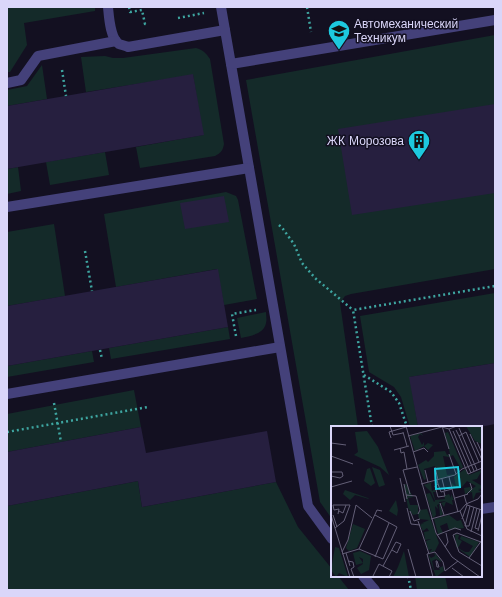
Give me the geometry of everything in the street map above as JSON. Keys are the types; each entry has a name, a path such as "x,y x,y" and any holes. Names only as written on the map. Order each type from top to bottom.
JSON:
{"lane":[{"path":"108,7 112,35 116,41 128,47 225,30"},
{"path":"221,7 308,506 331,536"},
{"path":"231,64 495,20"},
{"path":"7,83 21,80 38,56 116,41"},
{"path":"7,207 249,168"},
{"path":"7,394 280,347"},
{"path":"482,509 495,507"},
{"path":"364,577 375,590"}],"path":[{"path":"129,7 130,12 142,10 145,24 152,22"},
{"path":"307,7 314,50"},
{"path":"175,18 205,13 209,10"},
{"path":"59,52 66,96"},
{"path":"257,211 274,220 283,229 294,244 302,263 315,278 353,310 372,426"},
{"path":"85,251 92,291"},
{"path":"353,310 495,286"},
{"path":"237,343 232,314 273,306"},
{"path":"363,374 391,392 399,403 407,426"},
{"path":"54,403 61,442"},
{"path":"7,432 148,407"},
{"path":"408,577 411,590"}],"green space":[{"path":"7,7 95,7 95,11 24,23 27,45 10,72 7,72"},
{"path":"495,35 495,269 351,294 345,296 340,303 358,426 331,426 331,518 320,502 246,80"},
{"path":"196,48 204,52 210,59 224,144 222,150 215,156 140,168 136,147 203,135 193,75 86,92 81,57 105,56 123,58"},
{"path":"42,65 47,99 7,106 7,90 27,86"},
{"path":"105,152 109,175 50,185 46,162"},
{"path":"18,167 21,191 7,194 7,169"},
{"path":"226,192 236,196 238,200 257,299 224,305 217,269 116,287 104,214"},
{"path":"54,224 65,296 7,306 7,232"},
{"path":"495,293 495,363 410,377 418,426 410,426 401,397 394,387 369,372 360,316"},
{"path":"266,312 266,322 263,330 256,334 241,338 237,318"},
{"path":"228,327 230,339 111,359 109,348"},
{"path":"92,351 94,362 7,377 7,366"},
{"path":"134,390 141,427 7,452 7,414"},
{"path":"138,481 142,507 276,482 298,527 331,568 331,577 339,577 349,590 7,590 7,506"},
{"path":"415,577 445,577 448,590 417,590"}],"building":[{"path":"193,74 204,135 7,169 7,106"},
{"name":"ЖК Морозова","path":"495,104 495,193 352,215 338,129"},
{"path":"224,196 229,222 185,229 180,203"},
{"path":"218,269 228,327 7,366 7,306"},
{"path":"495,363 495,424 482,427 418,426 409,377"},
{"path":"141,427 146,453 267,431 276,482 142,507 138,481 7,506 7,452"}],"place":[{"name":"Автомеханический Техникум","path":"339,50"},
{"name":"ЖК Морозова","path":"419,160"}]}
